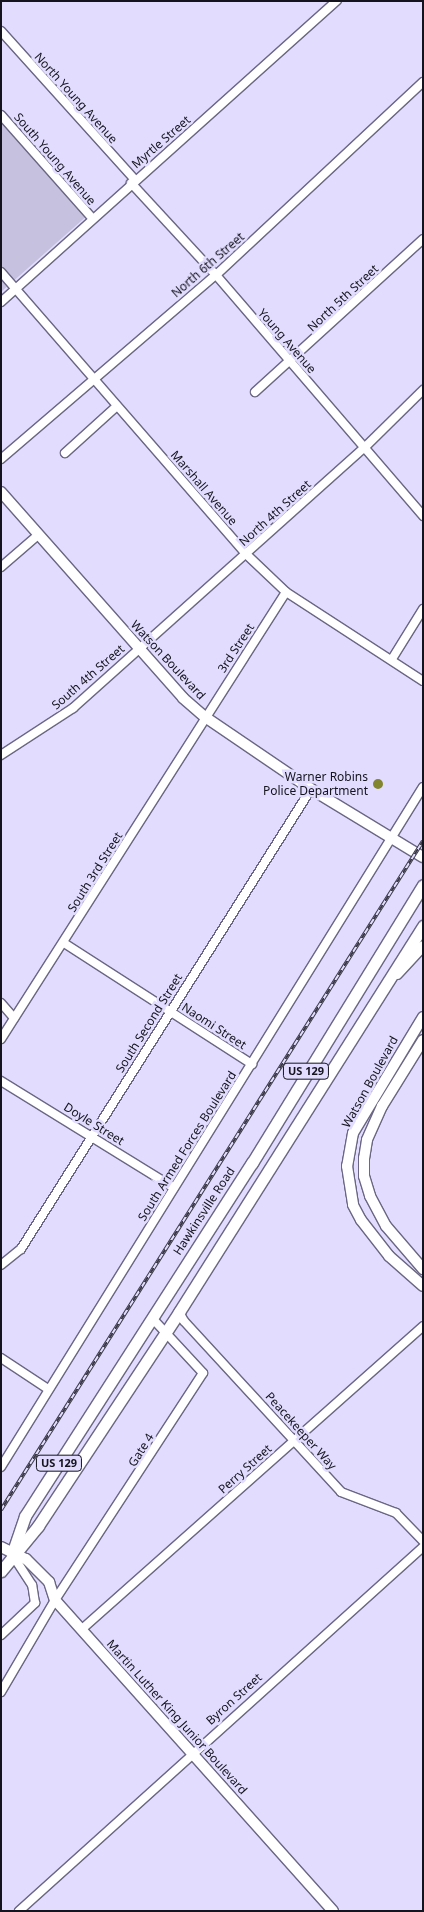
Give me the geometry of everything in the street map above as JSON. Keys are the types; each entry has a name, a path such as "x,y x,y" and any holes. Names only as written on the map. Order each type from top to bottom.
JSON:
{"main road":[{"name":"Hawkinsville Road","path":"12,1554 25,1516 152,1318 423,885"},
{"name":"Hawkinsville Road","path":"1,1571 12,1554 38,1526 166,1333 423,926"}],"street":[{"name":"Myrtle Street","path":"1,302 92,218 337,1"},
{"name":"North Young Avenue","path":"1,31 133,182"},
{"name":"North 6th Street","path":"1,459 92,378 216,275 423,82"},
{"name":"South Young Avenue","path":"1,115 92,218"},
{"name":"Young Avenue","path":"133,182 216,275 423,516"},
{"name":"North 5th Street","path":"256,392 291,362 423,239"},
{"name":"Marshall Avenue","path":"1,272 246,554 286,592 423,681"},
{"name":"North 4th Street","path":"138,648 364,448 423,390"},
{"path":"65,453 117,406"},
{"name":"Watson Boulevard","path":"1,492 184,698 205,716 311,789 423,857"},
{"path":"1,567 38,535"},
{"name":"3rd Street","path":"205,716 286,592"},
{"path":"392,660 423,609"},
{"name":"South 4th Street","path":"1,755 73,708 138,648"},
{"name":"South 3rd Street","path":"1,1038 64,943 205,716"},
{"name":"South Armed Forces Boulevard","path":"1,1467 423,787"},
{"name":"South Second Street","path":"1,1265 21,1249 311,789"},
{"name":"Naomi Street","path":"64,943 252,1064"},
{"path":"375,1002 423,946"},
{"path":"1,1003 14,1018"},
{"name":"Watson Boulevard","path":"423,1017 353,1133 347,1166 353,1205 361,1220 389,1256 423,1286"},
{"name":"Watson Boulevard","path":"423,1040 376,1118 366,1140 364,1158 366,1183 382,1218 397,1240 423,1269"},
{"name":"Doyle Street","path":"1,1080 174,1188"},
{"name":"Peacekeeper Way","path":"179,1312 293,1441 341,1492 396,1514 423,1542"},
{"name":"Gate 4","path":"55,1600 203,1373 152,1318"},
{"name":"Perry Street","path":"82,1629 423,1326"},
{"path":"1,1358 48,1389"},
{"name":"Martin Luther King Junior Boulevard","path":"1,1547 12,1554 26,1559 49,1582 55,1600 333,1911"},
{"name":"Byron Street","path":"19,1911 186,1763 192,1752 423,1547"},
{"path":"1,1635 35,1603 32,1585 12,1554"},
{"path":"1,1692 55,1600"}],"shaded area":[{"path":"1,116 89,214 1,292"}],"railway":[{"path":"1,1510 423,841"}],"place":[{"name":"Warner Robins Police Department","path":"378,784"}]}
